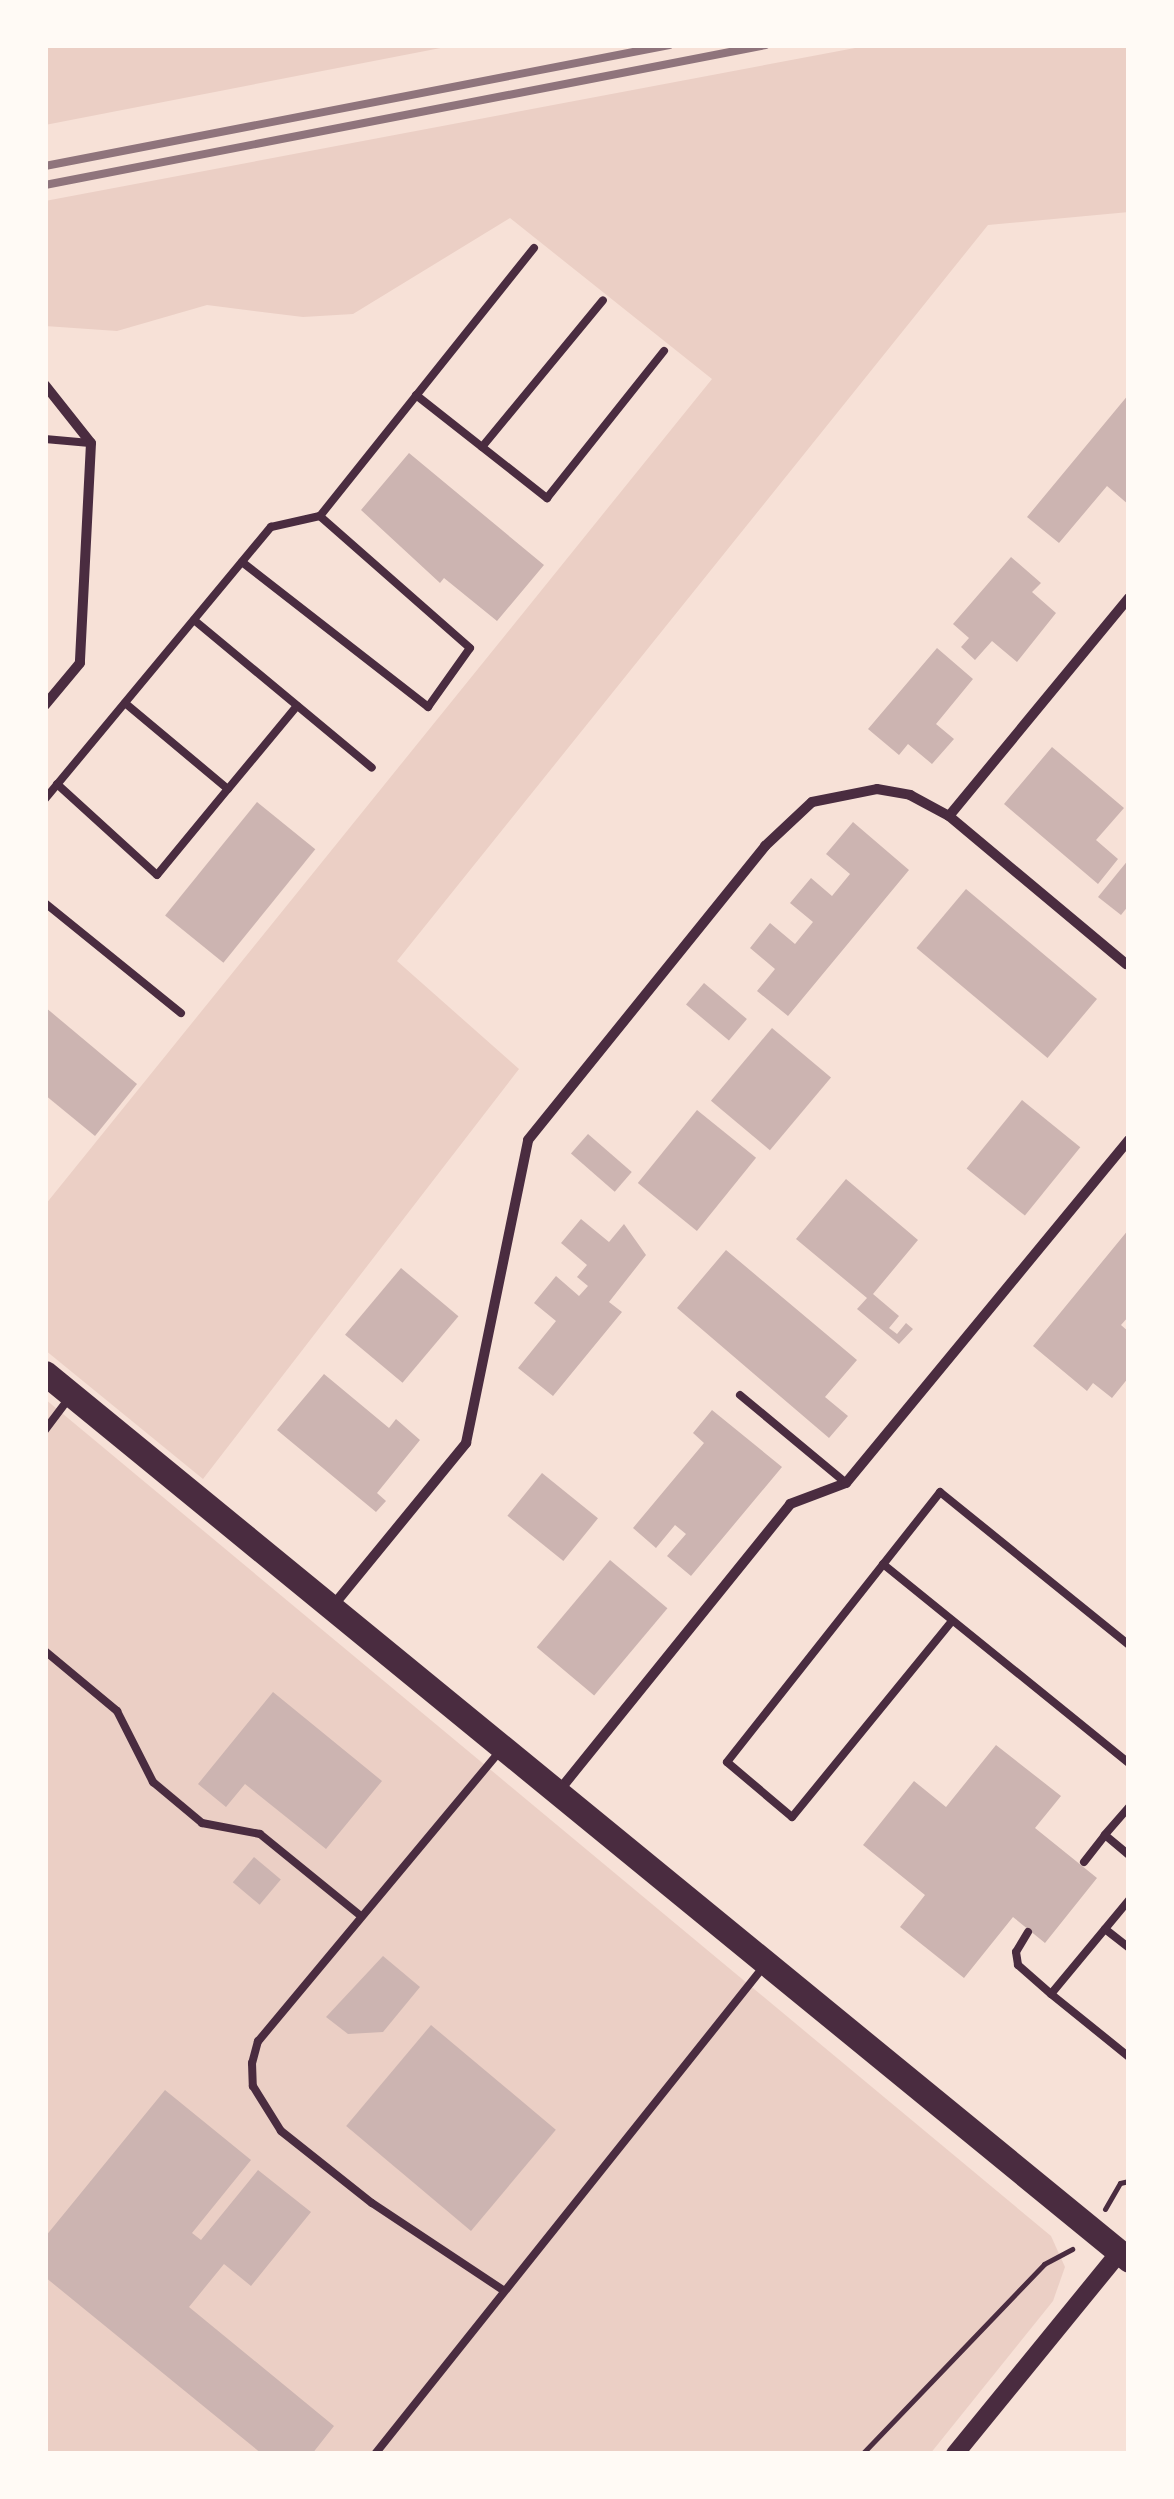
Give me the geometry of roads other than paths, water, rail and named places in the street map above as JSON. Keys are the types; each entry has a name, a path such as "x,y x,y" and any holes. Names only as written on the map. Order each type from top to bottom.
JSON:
{"main road":[{"path":"45,1373 767,1964 1126,2251"}],"street":[{"path":"45,384 91,443 80,663 45,705"},
{"path":"950,816 1129,598"},
{"path":"332,1608 466,1443 528,1140 765,846 812,802 839,792 877,789 910,795 950,816 1128,964"},
{"path":"558,1792 790,1504 846,1483 1129,1140"},
{"path":"955,2454 1126,2251"}],"lane":[{"path":"45,799 271,527 320,516 534,248"},
{"path":"482,447 603,300"},
{"path":"416,395 547,498 664,351"},
{"path":"45,440 91,443"},
{"path":"242,562 428,706 470,648 320,516"},
{"path":"194,620 372,768"},
{"path":"125,703 228,789"},
{"path":"58,784 157,875 297,706"},
{"path":"45,903 181,1014"},
{"path":"45,1430 72,1395"},
{"path":"740,1395 846,1483"},
{"path":"952,1620 792,1817 726,1762 940,1492 1129,1645"},
{"path":"883,1564 1129,1763"},
{"path":"45,1651 117,1711 154,1782 202,1823 260,1834 361,1916"},
{"path":"503,1748 258,2041 253,2086 281,2131 372,2204 503,2290"},
{"path":"1084,1862 1129,1807"},
{"path":"1106,1835 1129,1855"},
{"path":"1051,1994 1129,1900"},
{"path":"1105,1929 1129,1948"},
{"path":"1028,1932 1016,1952 1018,1965 1129,2057"},
{"path":"375,2454 767,1964"}],"railway":[{"path":"45,166 669,45"},
{"path":"45,185 766,45"}]}
